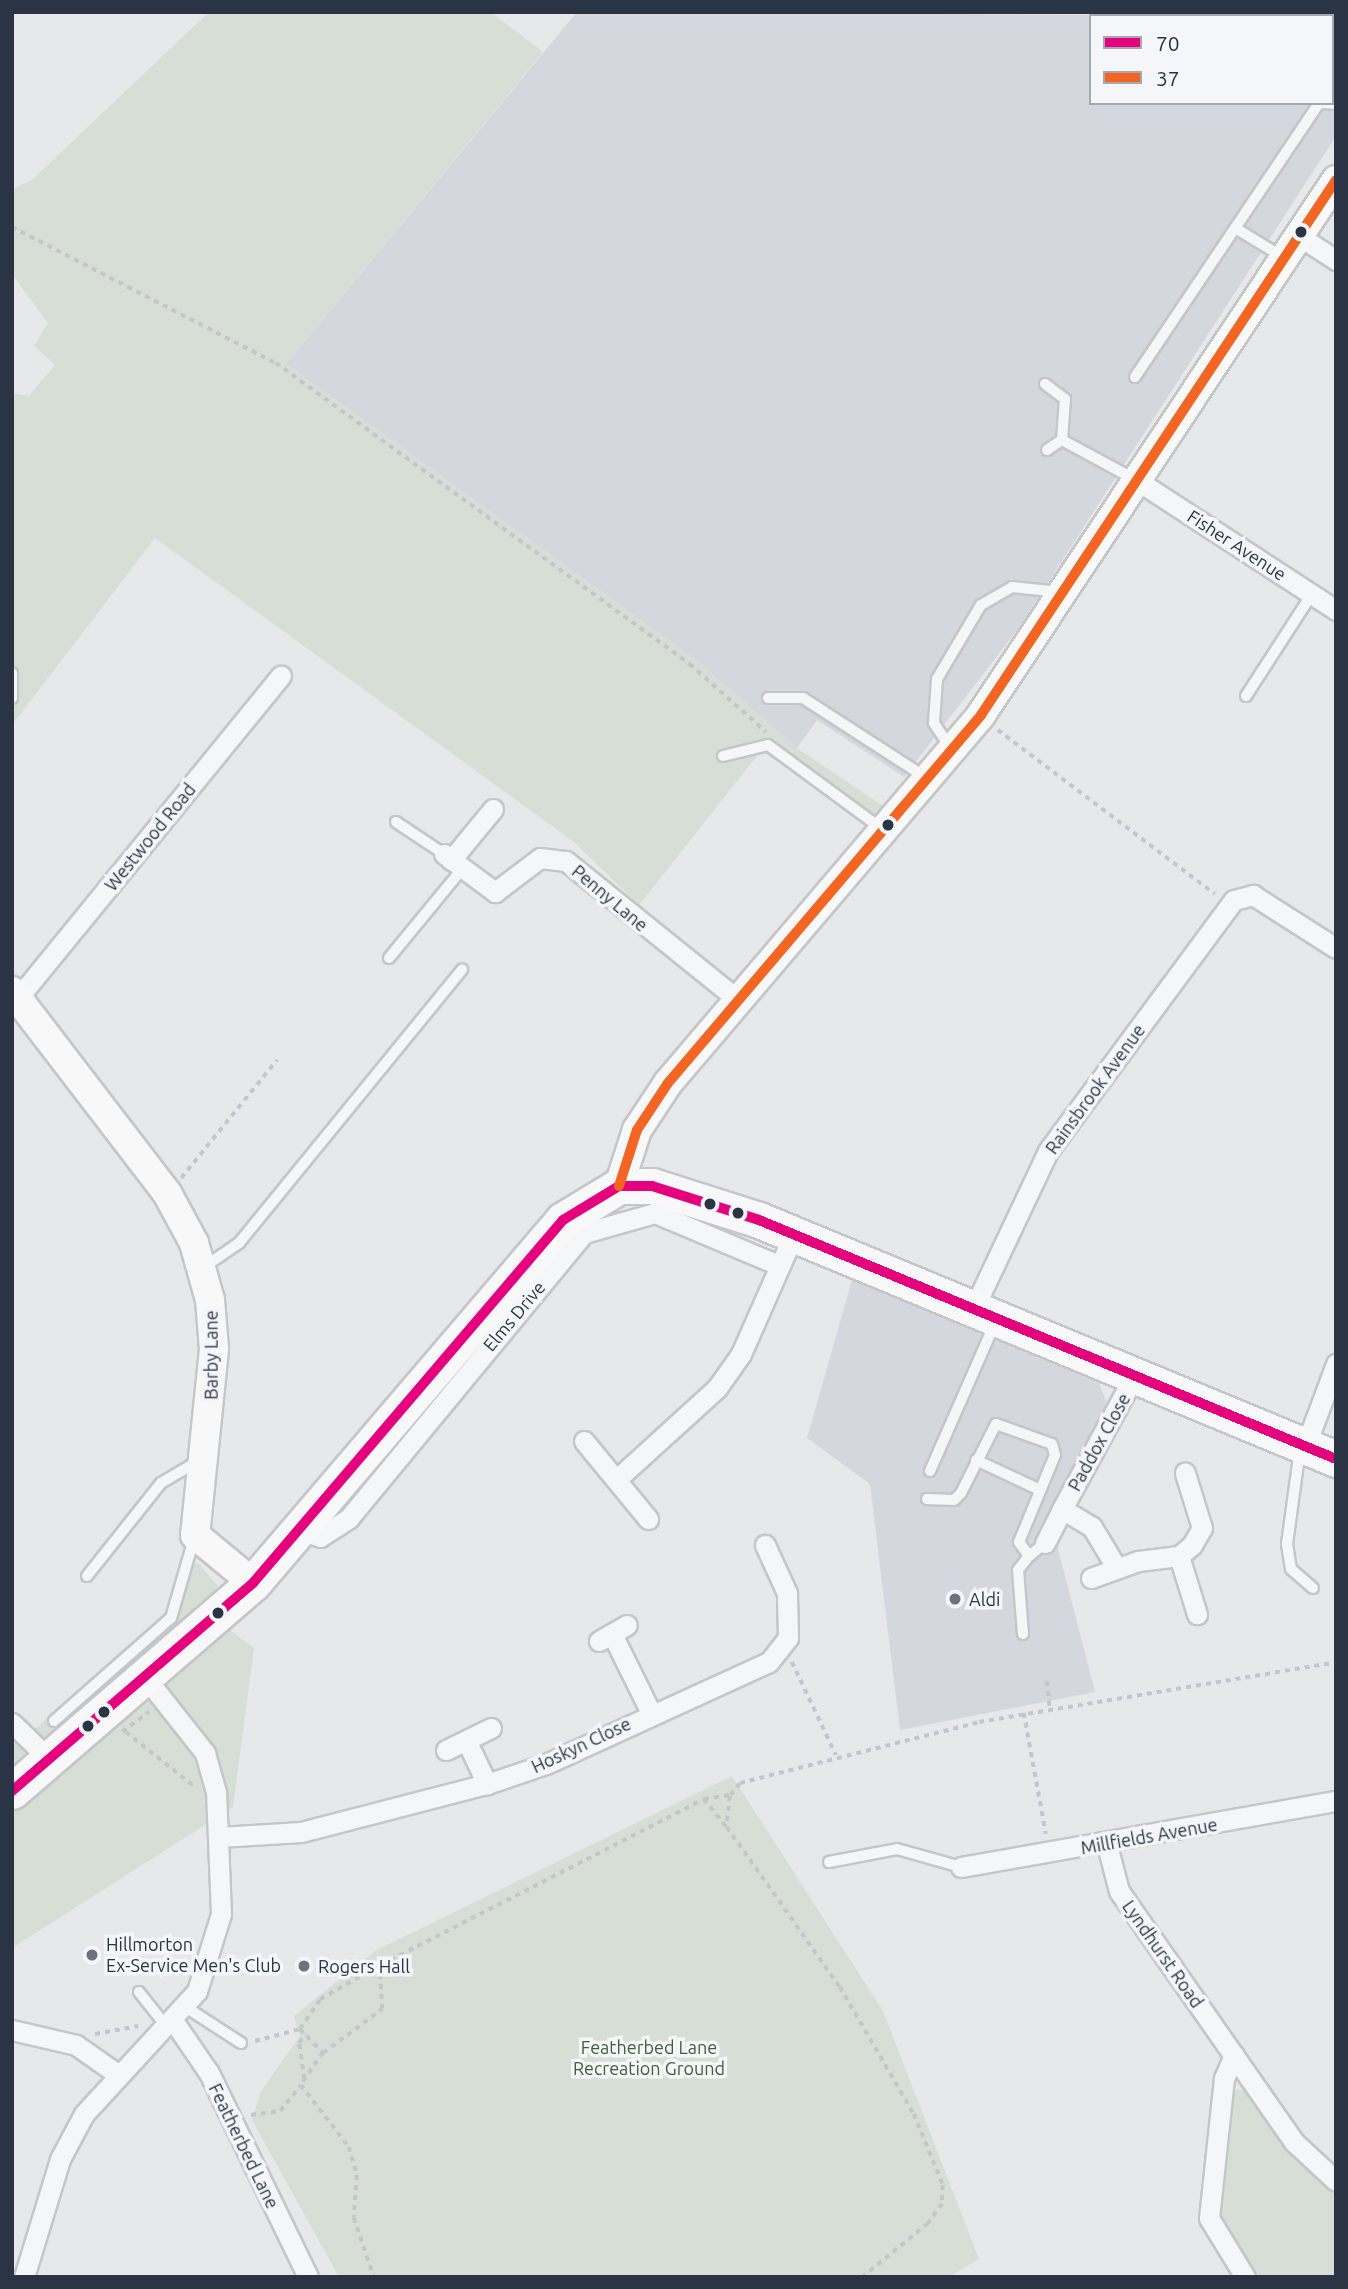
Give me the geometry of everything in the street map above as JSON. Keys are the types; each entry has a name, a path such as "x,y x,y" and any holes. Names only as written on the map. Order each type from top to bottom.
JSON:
{"highway":[{"path":"12,1791 49,1759 148,1693 253,1583 563,1220 619,1186 652,1186 706,1200 786,1251 984,1317 1314,1451"}],"main road":[{"path":"619,1186 637,1130 737,999 886,831 977,719 1064,593 1336,180"},
{"name":"Barby Lane","path":"15,995 167,1193 201,1269 214,1349 195,1535"},
{"path":"195,1535 253,1583"}],"street":[{"path":"1292,247 1336,260"},
{"name":"Fisher Avenue","path":"1138,481 1336,610"},
{"name":"Westwood Road","path":"15,995 281,676"},
{"path":"453,860 493,808"},
{"name":"Penny Lane","path":"453,860 495,892 540,858 566,861 737,999"},
{"name":"Rainsbrook Avenue","path":"984,1317 1048,1151 1238,896 1253,895 1336,948"},
{"name":"Elms Drive","path":"299,1530 320,1537 349,1518 584,1233 655,1213 786,1251"},
{"path":"617,1479 717,1388 741,1354 786,1251"},
{"path":"1314,1451 1336,1364"},
{"name":"Paddox Close","path":"1116,1567 1092,1527 1062,1509 1133,1378"},
{"path":"584,1441 648,1519"},
{"path":"1091,1578 1116,1567 1179,1556 1202,1528 1185,1473"},
{"path":"1037,1549 1062,1509"},
{"path":"765,1545 787,1593 784,1647"},
{"path":"1179,1556 1197,1614"},
{"path":"613,1633 651,1713"},
{"name":"Hoskyn Close","path":"219,1837 301,1832 487,1784 546,1764 651,1713 769,1662 784,1647"},
{"path":"24,2277 60,2159 116,2073 170,2016 212,1955 221,1914 219,1837 205,1753 148,1693"},
{"path":"12,1723 49,1759"},
{"path":"446,1750 467,1742 491,1727"},
{"path":"467,1742 487,1784"},
{"name":"Millfields Avenue","path":"961,1867 1107,1845 1336,1801"},
{"name":"Lyndhurst Road","path":"1107,1845 1119,1891 1294,2142 1336,2181"},
{"name":"Featherbed Lane","path":"170,2016 234,2126 308,2277"},
{"path":"12,2031 76,2045 116,2073"},
{"path":"1234,2055 1224,2078 1209,2218 1245,2277"}],"lane":[{"path":"1135,376 1318,105"},
{"path":"1236,228 1292,247"},
{"path":"1045,384 1065,399 1062,440"},
{"path":"1062,440 1138,481"},
{"path":"1047,450 1062,440"},
{"path":"952,751 934,723 937,679 957,638 981,605 1012,587 1064,593"},
{"path":"1246,696 1312,594"},
{"path":"12,673 12,698"},
{"path":"768,698 803,698 929,779"},
{"path":"723,756 768,746 886,831"},
{"path":"389,958 453,860 396,822"},
{"path":"201,1269 239,1243 462,970"},
{"path":"930,1471 984,1317"},
{"path":"927,1499 954,1500 996,1424 1057,1448 1019,1542 1037,1549 1018,1570 1023,1634"},
{"path":"1313,1588 1291,1569 1287,1544 1314,1451"},
{"path":"87,1576 172,1472 204,1459"},
{"path":"976,1460 1040,1490"},
{"path":"54,1721 171,1618 195,1535"},
{"path":"829,1862 897,1849 961,1867"},
{"path":"139,1992 170,2016 241,2043"}],"path":[{"path":"12,227 276,363 690,664 776,740"},
{"path":"977,719 1188,869 1219,898 1224,914"},
{"path":"167,1193 278,1060"},
{"path":"784,1647 836,1755"},
{"path":"727,1827 730,1795 740,1783 836,1755 1050,1708 1336,1662"},
{"path":"1047,1681 1050,1708"},
{"path":"148,1693 124,1735 208,1791"},
{"path":"1024,1713 1050,1853"},
{"path":"117,1734 127,1731"},
{"path":"241,2043 300,2029 320,1999 379,1966 704,1799 730,1795"},
{"path":"704,1799 727,1827 840,1987 914,2114 943,2185 942,2204 928,2224 863,2277"},
{"path":"234,2126 258,2111 280,2111 323,2053 382,2009 379,1966"},
{"path":"82,2032 109,2036 170,2016"},
{"path":"300,2029 323,2053"},
{"path":"305,2034 299,2043 303,2083 349,2147 357,2175 354,2218 374,2277"}],"shaded area":[{"path":"577,12 1089,15 1089,105 1334,105 1336,61 1336,136 1018,629 904,777 817,720 797,748 696,660 286,364"},
{"path":"852,1280 1099,1383 1107,1404 1037,1542 1057,1545 1095,1692 900,1730 870,1484 807,1438"}],"green space":[{"path":"209,12 490,12 543,52 286,364 696,660 797,748 883,806 869,825 764,747 639,905 574,842 155,538 12,725 12,393 29,396 55,365 34,346 48,323 12,274 12,190 33,179"},
{"path":"198,1563 218,1586 203,1610 254,1648 233,1807 12,1948 12,1741 17,1745 162,1616 176,1617 189,1565"},
{"name":"Featherbed Lane Recreation Ground","path":"732,1776 883,2011 979,2259 949,2277 339,2277 252,2120 261,2091 300,2036 294,2016 375,1951"},
{"path":"1236,2089 1249,2091 1289,2145 1336,2189 1336,2277 1254,2277 1218,2222 1228,2099"}],"transit line":[{"name":"37","path":"619,1186 637,1130 668,1083 981,715 1336,180"},
{"name":"70","path":"12,1791 253,1583 563,1220 619,1186 652,1186 759,1220 1336,1459"}],"place":[{"name":"Aldi","path":"955,1599"},
{"name":"Hillmorton Ex-Service Men's Club","path":"92,1955"},
{"name":"Rogers Hall","path":"304,1966"}]}
